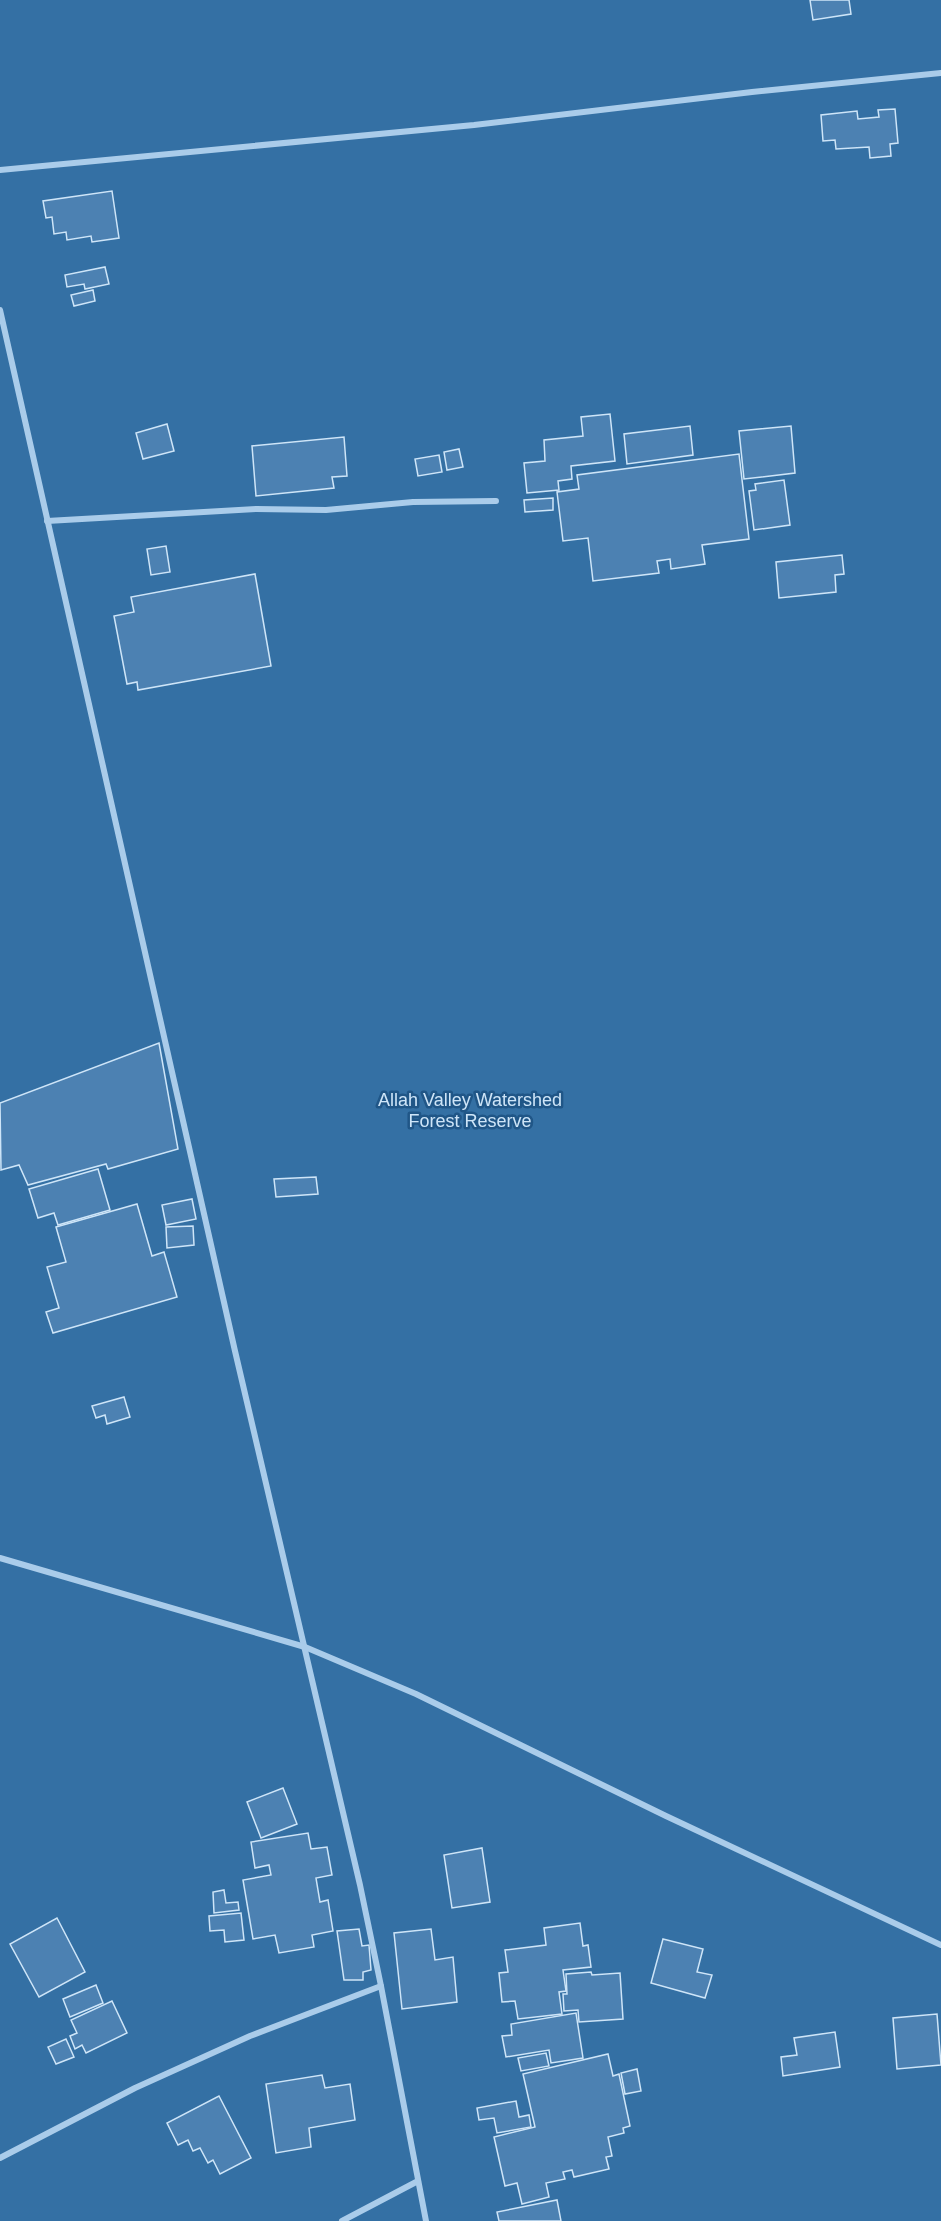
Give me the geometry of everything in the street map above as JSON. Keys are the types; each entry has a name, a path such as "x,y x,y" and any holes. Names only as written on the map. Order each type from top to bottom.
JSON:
{"street":[{"path":"0,170 474,125 752,92 941,73"},
{"path":"0,310 234,1351 305,1647 381,1986 426,2221"},
{"path":"48,521 256,509 326,510 413,502 496,501"},
{"path":"0,1558 305,1647 416,1694 666,1816 941,1945"},
{"path":"0,2158 135,2088 250,2036 381,1986"},
{"path":"342,2221 418,2181"}],"green space":[{"name":"Allah Valley Watershed Forest Reserve","path":"0,0 941,0 941,2221 0,2221"}],"building":[{"path":"810,0 849,0 851,14 813,20"},
{"path":"895,109 898,143 890,144 891,156 870,158 869,147 836,149 835,140 823,141 821,115 857,111 858,119 879,117 878,110"},
{"path":"112,191 119,238 92,242 91,236 67,240 66,232 54,234 52,217 46,218 43,201"},
{"path":"105,267 109,284 85,289 84,284 67,287 65,275"},
{"path":"93,290 95,301 74,306 71,295"},
{"path":"610,414 615,461 571,466 572,479 558,481 559,490 527,493 524,463 545,461 544,440 583,436 581,417"},
{"path":"167,424 174,451 143,459 136,433"},
{"path":"690,426 693,455 627,464 624,434"},
{"path":"791,426 795,473 744,479 739,431"},
{"path":"344,437 347,476 332,477 334,488 256,496 252,446"},
{"path":"459,449 463,467 447,470 444,452"},
{"path":"739,454 749,539 702,545 705,564 671,569 670,559 657,561 659,573 593,581 588,538 563,541 557,492 579,489 577,475"},
{"path":"439,455 442,472 418,476 415,459"},
{"path":"784,480 790,525 754,530 749,491 756,490 755,484"},
{"path":"553,498 553,510 525,512 524,500"},
{"path":"166,546 170,572 151,575 147,549"},
{"path":"842,555 844,574 835,575 836,592 779,598 776,562"},
{"path":"255,574 271,666 138,690 137,682 127,684 114,616 134,612 131,597"},
{"path":"159,1043 178,1149 108,1169 106,1164 28,1185 19,1165 1,1170 0,1103"},
{"path":"98,1169 110,1210 58,1225 54,1213 38,1218 29,1189"},
{"path":"316,1177 318,1194 276,1197 274,1179"},
{"path":"192,1199 196,1219 166,1225 162,1205"},
{"path":"137,1204 152,1256 164,1252 177,1297 53,1333 46,1312 59,1308 47,1267 66,1262 56,1227"},
{"path":"193,1226 194,1245 167,1248 166,1227"},
{"path":"124,1397 130,1417 107,1424 105,1415 96,1418 92,1406"},
{"path":"283,1788 297,1824 261,1838 247,1802"},
{"path":"308,1833 311,1849 327,1847 332,1875 316,1878 320,1902 328,1900 333,1931 312,1935 314,1947 279,1953 275,1935 253,1939 243,1880 271,1875 269,1865 255,1868 251,1842"},
{"path":"482,1848 490,1902 452,1908 444,1855"},
{"path":"224,1890 226,1903 238,1902 239,1910 214,1913 213,1892"},
{"path":"241,1913 244,1940 225,1942 224,1930 210,1931 209,1916"},
{"path":"57,1918 85,1972 39,1997 10,1944"},
{"path":"580,1923 583,1946 588,1945 591,1967 563,1970 566,1991 559,1992 562,2014 518,2019 515,2001 502,2002 499,1973 508,1972 505,1950 546,1945 544,1928"},
{"path":"359,1929 362,1946 369,1945 371,1970 363,1972 363,1980 344,1980 337,1931"},
{"path":"431,1929 435,1960 453,1957 457,2002 402,2009 394,1933"},
{"path":"663,1939 703,1949 697,1972 712,1975 705,1998 651,1983"},
{"path":"591,1972 592,1975 620,1973 623,2019 579,2022 578,2010 564,2011 563,1994 567,1994 566,1974"},
{"path":"96,1985 103,2003 70,2017 63,1999"},
{"path":"112,2001 127,2033 86,2053 82,2045 75,2049 70,2036 77,2033 71,2020"},
{"path":"576,2013 583,2058 551,2063 549,2050 506,2057 502,2036 512,2035 511,2024"},
{"path":"937,2014 941,2065 897,2069 893,2018"},
{"path":"835,2032 840,2067 783,2076 781,2057 797,2055 794,2038"},
{"path":"66,2039 74,2057 56,2064 48,2047"},
{"path":"546,2053 549,2066 521,2071 518,2058"},
{"path":"608,2054 613,2076 619,2074 630,2126 623,2128 624,2133 608,2137 612,2156 606,2157 609,2169 574,2177 572,2170 563,2172 565,2179 546,2183 549,2197 522,2204 517,2183 505,2186 494,2137 535,2127 523,2074"},
{"path":"637,2069 641,2091 625,2094 621,2073"},
{"path":"322,2075 325,2088 350,2084 355,2120 309,2128 311,2147 276,2153 266,2084"},
{"path":"219,2096 251,2158 220,2174 213,2160 208,2163 200,2148 193,2151 188,2140 178,2145 167,2123"},
{"path":"516,2101 519,2117 529,2115 531,2127 497,2133 494,2118 479,2120 477,2108"},
{"path":"557,2200 561,2221 499,2221 497,2212"}]}
